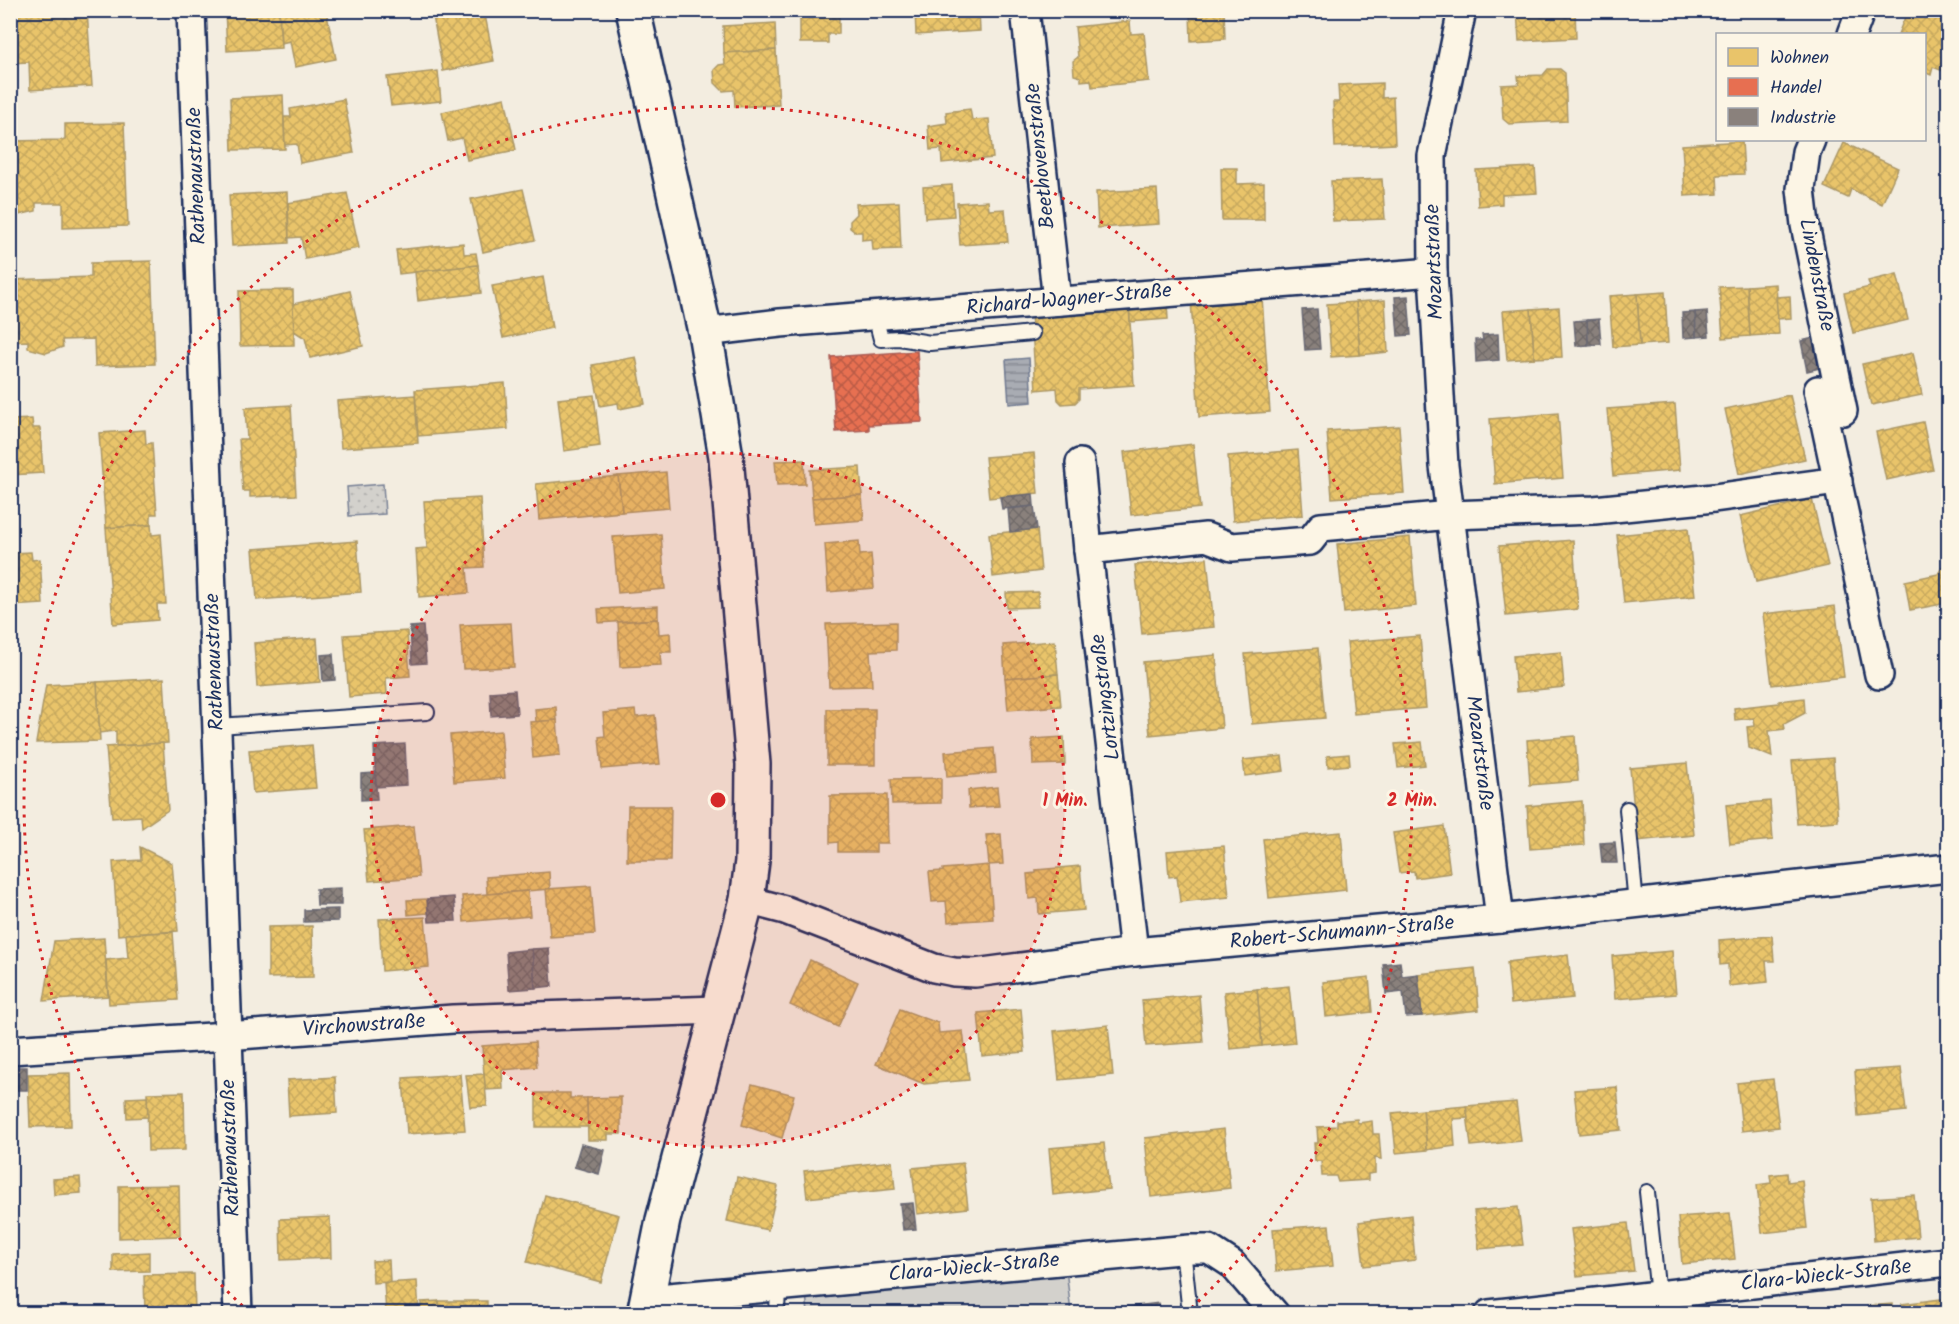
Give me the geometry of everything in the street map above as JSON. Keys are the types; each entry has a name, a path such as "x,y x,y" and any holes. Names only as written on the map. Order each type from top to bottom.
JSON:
{"main road":[{"path":"633,10 705,332 726,458 753,764 752,861 747,900 663,1220 645,1306"}],"street":[{"name":"Rathenaustraße","path":"191,10 238,1314"},
{"name":"Beethovenstraße","path":"1024,10 1057,301"},
{"name":"Mozartstraße","path":"1462,10 1432,156 1433,272 1444,466 1500,919"},
{"path":"1852,33 1861,10"},
{"name":"Lindenstraße","path":"1811,141 1806,152 1801,189 1843,411"},
{"name":"Richard-Wagner-Straße","path":"705,332 780,323 1433,272"},
{"path":"1818,390 1879,675"},
{"name":"Lortzingstraße","path":"1080,463 1134,952"},
{"path":"1088,550 1206,537 1232,547 1310,542 1321,527 1450,515 1605,509 1714,498 1838,481"},
{"name":"Robert-Schumann-Straße","path":"747,900 785,910 934,968 975,973 1134,952 1500,919 1948,868"},
{"name":"Virchowstraße","path":"10,1050 453,1019 718,1010"},
{"name":"Clara-Wieck-Straße","path":"645,1306 778,1286 1183,1249 1209,1249 1232,1264 1275,1314"},
{"name":"Clara-Wieck-Straße","path":"1489,1314 1948,1262"}],"lane":[{"path":"875,316 881,339 899,338 930,344 1032,333"},
{"path":"218,726 427,712"},
{"path":"1627,809 1636,904"},
{"path":"1647,1192 1658,1295"},
{"path":"1183,1249 1190,1314"},
{"path":"777,1314 778,1286"}],"shaded area":[{"path":"1029,358 1032,402 1009,404 1006,360"},
{"path":"383,484 385,514 349,516 347,487"},
{"path":"1065,1260 1071,1313 808,1313 805,1284"}],"building: Wohnen":[{"path":"12,10 87,10 92,86 30,90 29,62 10,63"},
{"path":"225,10 279,10 281,48 227,51"},
{"path":"279,10 326,10 336,59 295,67 290,41 281,43"},
{"path":"461,10 484,10 494,61 443,71 433,16"},
{"path":"800,10 839,10 839,34 828,34 828,43 800,43"},
{"path":"915,10 979,10 980,31 916,35"},
{"path":"1171,10 1224,10 1225,39 1191,41 1190,13 1171,13"},
{"path":"1517,10 1575,10 1576,38 1519,41"},
{"path":"1908,10 1948,10 1948,73 1933,67 1931,75 1926,73 1926,33 1898,33"},
{"path":"1130,21 1131,34 1144,33 1149,81 1092,87 1091,80 1081,81 1081,77 1074,75 1073,61 1078,57 1075,27"},
{"path":"775,23 776,50 724,53 723,26"},
{"path":"776,50 779,105 735,107 734,90 723,91 715,83 714,70 719,65 725,64 724,53"},
{"path":"1548,69 1560,69 1565,73 1567,121 1509,124 1503,119 1501,85 1519,84 1518,76 1543,75"},
{"path":"438,71 441,101 391,106 387,77"},
{"path":"1382,83 1382,98 1393,97 1395,144 1335,147 1333,102 1339,102 1338,85"},
{"path":"283,95 285,149 232,150 230,98"},
{"path":"505,98 516,150 467,160 462,138 448,141 442,112"},
{"path":"344,99 354,153 300,163 297,144 285,145 284,117 291,117 290,109"},
{"path":"970,109 972,120 989,119 993,158 942,163 941,149 930,150 928,126 947,123 946,112"},
{"path":"124,123 128,226 63,228 63,203 36,203 36,211 10,217 10,141 65,140 65,124"},
{"path":"1742,141 1744,174 1717,175 1718,194 1685,196 1682,145"},
{"path":"1844,143 1898,168 1882,204 1851,189 1848,198 1824,187"},
{"path":"1535,167 1537,193 1502,195 1502,204 1478,206 1476,170"},
{"path":"1221,168 1237,168 1237,184 1264,183 1264,220 1222,220"},
{"path":"1382,179 1385,219 1333,221 1331,181"},
{"path":"952,185 954,216 925,218 923,187"},
{"path":"523,189 535,240 483,252 471,199"},
{"path":"1157,189 1159,224 1098,228 1096,192"},
{"path":"287,192 289,243 232,246 229,195"},
{"path":"347,193 359,248 305,259 301,237 289,238 288,203"},
{"path":"988,201 989,210 1005,209 1008,242 960,245 957,203"},
{"path":"899,202 901,249 873,250 872,239 862,240 862,232 855,232 850,228 850,221 857,214 856,204"},
{"path":"463,243 464,254 476,253 478,265 399,274 396,250"},
{"path":"151,261 155,364 95,366 94,339 62,340 63,347 46,353 28,348 28,341 10,342 10,280 91,277 91,263"},
{"path":"478,265 481,293 418,301 415,272"},
{"path":"1897,274 1908,320 1853,333 1844,293 1870,287 1868,281"},
{"path":"543,277 552,328 503,338 492,286"},
{"path":"1776,284 1779,334 1750,336 1747,286"},
{"path":"1747,286 1750,336 1723,338 1719,287"},
{"path":"293,290 294,345 240,346 239,291"},
{"path":"350,291 363,346 310,358 305,338 294,331 293,304"},
{"path":"1665,292 1668,343 1640,345 1637,294"},
{"path":"1637,294 1640,345 1613,347 1609,296"},
{"path":"1790,296 1791,318 1778,319 1776,297"},
{"path":"1262,297 1270,412 1199,417 1191,301"},
{"path":"1385,300 1388,352 1360,355 1356,302"},
{"path":"1356,302 1360,355 1331,357 1327,304"},
{"path":"1167,303 1168,319 1130,322 1129,306"},
{"path":"1129,306 1134,385 1079,389 1079,399 1075,403 1062,404 1058,400 1057,388 1036,390 1031,313"},
{"path":"1559,307 1562,357 1534,358 1531,309"},
{"path":"1531,309 1534,358 1507,360 1503,311"},
{"path":"1913,353 1922,395 1871,405 1862,364"},
{"path":"636,357 645,404 619,409 618,403 600,406 592,365"},
{"path":"505,383 508,429 418,436 415,390"},
{"path":"415,395 418,443 341,448 337,401"},
{"path":"594,395 600,446 564,451 558,399"},
{"path":"1790,395 1805,459 1739,474 1725,409"},
{"path":"1675,404 1680,470 1613,476 1607,409"},
{"path":"291,405 296,495 250,497 250,491 243,491 239,439 247,439 245,408"},
{"path":"1558,413 1563,478 1495,484 1490,419"},
{"path":"32,419 33,428 40,428 43,473 10,475 10,420"},
{"path":"1923,422 1933,470 1886,480 1876,432"},
{"path":"1399,426 1404,493 1332,498 1327,431"},
{"path":"145,430 146,444 152,443 157,514 151,514 151,525 106,528 99,433"},
{"path":"1193,444 1200,508 1131,515 1124,452"},
{"path":"1298,450 1303,515 1233,521 1228,456"},
{"path":"1034,453 1038,493 989,498 985,457"},
{"path":"804,460 805,484 777,485 775,461"},
{"path":"860,467 862,495 812,498 810,470"},
{"path":"666,472 669,508 622,512 618,476"},
{"path":"618,476 622,512 539,520 536,484"},
{"path":"862,495 864,520 814,524 812,498"},
{"path":"480,498 484,567 467,568 469,593 419,597 416,549 427,548 424,501"},
{"path":"1812,499 1828,566 1756,582 1740,516"},
{"path":"151,525 152,535 161,534 166,604 157,604 158,620 113,624 106,528"},
{"path":"1688,528 1695,596 1624,603 1617,535"},
{"path":"1037,529 1041,571 993,577 989,534"},
{"path":"661,534 665,589 618,593 613,537"},
{"path":"1410,537 1416,606 1344,613 1337,544"},
{"path":"1573,540 1578,609 1506,616 1499,546"},
{"path":"357,541 361,592 257,600 253,549"},
{"path":"859,541 860,555 871,554 874,588 828,592 825,544"},
{"path":"31,552 32,560 40,559 43,604 10,606 10,553"},
{"path":"1207,558 1214,627 1142,634 1135,565"},
{"path":"1948,558 1948,603 1910,610 1905,581 1938,574"},
{"path":"1038,592 1038,607 1007,608 1006,593"},
{"path":"658,606 658,619 599,623 598,609"},
{"path":"1835,606 1844,677 1772,685 1763,614"},
{"path":"658,619 659,634 670,633 671,652 660,652 661,665 620,667 618,622"},
{"path":"896,622 896,650 870,651 872,686 829,687 826,624"},
{"path":"511,623 514,667 463,669 460,625"},
{"path":"407,631 410,676 386,678 387,694 349,697 344,635"},
{"path":"1420,636 1426,708 1354,714 1347,642"},
{"path":"317,638 320,682 257,687 254,643"},
{"path":"1055,641 1058,674 1005,678 1003,645"},
{"path":"1318,648 1325,718 1252,724 1245,654"},
{"path":"1561,652 1564,687 1516,692 1513,656"},
{"path":"1216,655 1222,728 1150,735 1143,662"},
{"path":"1058,674 1061,706 1008,710 1005,678"},
{"path":"164,678 168,743 116,746 116,731 99,733 97,682"},
{"path":"97,682 100,741 36,743 46,685"},
{"path":"1804,698 1805,713 1784,724 1785,729 1769,731 1772,757 1749,748 1747,727 1755,726 1754,718 1735,720 1734,708"},
{"path":"556,707 557,720 536,722 535,709"},
{"path":"827,709 875,709 875,765 827,765"},
{"path":"635,710 636,717 655,715 660,764 602,769 599,737 605,736 603,713"},
{"path":"557,720 560,755 533,758 530,722"},
{"path":"501,731 505,778 454,782 450,735"},
{"path":"1575,736 1578,781 1530,785 1527,740"},
{"path":"1064,737 1065,764 1033,765 1032,739"},
{"path":"1422,742 1425,765 1398,768 1395,744"},
{"path":"163,743 168,810 142,828 141,816 112,818 106,747"},
{"path":"312,745 316,788 253,793 249,750"},
{"path":"994,748 996,773 947,777 945,752"},
{"path":"1349,754 1350,765 1328,767 1327,756"},
{"path":"1282,756 1284,771 1245,776 1243,760"},
{"path":"1833,758 1838,821 1797,824 1792,761"},
{"path":"1687,763 1694,835 1637,841 1630,768"},
{"path":"941,778 941,803 892,804 891,779"},
{"path":"997,787 999,806 969,808 968,790"},
{"path":"887,795 888,843 876,843 876,852 838,852 838,842 830,843 830,796"},
{"path":"1582,801 1584,845 1530,849 1527,806"},
{"path":"1770,801 1773,840 1730,844 1726,805"},
{"path":"628,806 671,806 670,861 627,861"},
{"path":"414,826 419,877 369,881 364,830"},
{"path":"1444,826 1450,873 1415,878 1414,871 1399,873 1393,833"},
{"path":"1341,832 1346,890 1269,898 1263,839"},
{"path":"1001,834 1003,864 989,865 986,835"},
{"path":"1224,846 1229,897 1180,902 1177,876 1169,877 1167,851"},
{"path":"140,847 172,863 178,931 118,935 113,862 141,860"},
{"path":"989,865 993,919 948,922 946,901 932,902 929,872"},
{"path":"1080,866 1084,910 1039,914 1038,898 1029,899 1027,874 1036,873 1036,870"},
{"path":"549,872 550,889 487,894 486,877"},
{"path":"591,886 595,934 550,937 546,889"},
{"path":"528,891 530,916 464,922 462,896"},
{"path":"427,899 428,913 408,915 407,900"},
{"path":"1948,915 1948,947 1943,916"},
{"path":"425,917 429,967 382,971 379,919"},
{"path":"312,926 313,977 268,978 268,927"},
{"path":"173,932 178,1000 109,1004 106,960 128,958 126,934"},
{"path":"1772,936 1774,961 1766,961 1768,982 1729,986 1728,964 1720,965 1719,940"},
{"path":"104,938 108,996 44,1001 54,941"},
{"path":"1672,951 1676,994 1615,999 1612,956"},
{"path":"1568,955 1573,998 1511,1004 1507,962"},
{"path":"810,960 858,982 838,1027 790,1005"},
{"path":"1475,968 1479,1010 1422,1016 1418,974"},
{"path":"1369,977 1372,1012 1326,1017 1323,982"},
{"path":"1289,986 1295,1043 1262,1046 1257,989"},
{"path":"1257,989 1262,1046 1230,1049 1224,992"},
{"path":"1199,995 1203,1042 1146,1046 1142,1000"},
{"path":"900,1009 938,1023 939,1033 963,1031 969,1080 924,1084 876,1064"},
{"path":"1021,1009 1025,1052 982,1056 978,1013"},
{"path":"1108,1025 1113,1075 1059,1080 1054,1031"},
{"path":"535,1042 537,1067 502,1070 503,1089 485,1090 482,1046"},
{"path":"1901,1068 1906,1111 1858,1116 1855,1071"},
{"path":"70,1073 71,1126 30,1127 28,1074"},
{"path":"460,1074 465,1130 407,1134 403,1078"},
{"path":"484,1074 487,1106 470,1107 466,1075"},
{"path":"335,1077 337,1113 289,1116 287,1080"},
{"path":"1773,1079 1779,1127 1742,1131 1737,1083"},
{"path":"752,1084 794,1095 782,1138 742,1125"},
{"path":"1617,1087 1621,1130 1579,1134 1574,1090"},
{"path":"184,1092 185,1150 148,1151 147,1093"},
{"path":"536,1093 570,1093 570,1098 587,1098 588,1127 536,1127"},
{"path":"147,1097 148,1117 127,1118 126,1098"},
{"path":"621,1097 621,1134 608,1134 608,1140 588,1140 587,1098"},
{"path":"1516,1102 1521,1141 1471,1146 1466,1106"},
{"path":"1466,1106 1468,1118 1453,1119 1455,1146 1427,1150 1423,1110"},
{"path":"1423,1110 1427,1150 1396,1153 1392,1113"},
{"path":"1357,1119 1358,1123 1372,1121 1373,1134 1379,1134 1381,1159 1375,1158 1375,1173 1368,1174 1368,1180 1338,1182 1336,1176 1322,1176 1321,1161 1315,1161 1314,1143 1318,1143 1317,1127 1337,1126 1337,1121"},
{"path":"1224,1129 1230,1188 1151,1197 1145,1138"},
{"path":"1104,1143 1109,1189 1053,1195 1049,1148"},
{"path":"892,1161 895,1189 807,1198 804,1171"},
{"path":"963,1163 968,1208 917,1214 912,1168"},
{"path":"1787,1173 1788,1182 1802,1180 1807,1228 1762,1233 1757,1185 1771,1183 1770,1175"},
{"path":"80,1177 81,1193 54,1195 53,1179"},
{"path":"737,1177 778,1186 768,1230 727,1221"},
{"path":"179,1185 180,1236 119,1238 119,1186"},
{"path":"545,1195 619,1215 601,1282 527,1262"},
{"path":"1914,1195 1918,1237 1874,1241 1871,1198"},
{"path":"1518,1207 1523,1245 1479,1249 1474,1211"},
{"path":"1730,1213 1735,1259 1682,1264 1678,1217"},
{"path":"1411,1215 1415,1260 1364,1266 1359,1222"},
{"path":"330,1217 331,1258 281,1260 280,1219"},
{"path":"1628,1223 1634,1271 1577,1276 1571,1229"},
{"path":"1329,1225 1333,1266 1276,1271 1273,1229"},
{"path":"149,1252 149,1271 113,1272 113,1254"},
{"path":"389,1260 390,1282 373,1283 372,1261"},
{"path":"194,1274 195,1314 145,1314 144,1275"},
{"path":"417,1281 419,1312 386,1314 384,1283"},
{"path":"1948,1298 1948,1314 1904,1314 1902,1304"},
{"path":"439,1301 487,1301 487,1314 439,1314"},
{"path":"439,1301 439,1314 421,1314 421,1302"},
{"path":"1892,1304 1893,1314 1869,1314 1868,1306"}],"building: Handel":[{"path":"917,351 922,422 869,425 869,430 836,432 831,357"}],"building: Industrie":[{"path":"1408,296 1411,335 1398,336 1395,297"},
{"path":"1317,309 1320,349 1305,350 1302,310"},
{"path":"1707,311 1709,336 1696,337 1695,312"},
{"path":"1695,312 1696,337 1683,338 1682,313"},
{"path":"1599,319 1601,344 1588,345 1587,320"},
{"path":"1587,320 1588,345 1576,346 1574,321"},
{"path":"1498,334 1499,360 1476,362 1475,340 1483,340 1482,335"},
{"path":"1814,338 1820,368 1807,371 1801,341"},
{"path":"1033,494 1034,506 1002,509 1000,497"},
{"path":"1034,506 1037,529 1010,532 1008,509"},
{"path":"423,626 426,663 412,664 410,627"},
{"path":"333,654 335,680 323,681 321,655"},
{"path":"515,690 517,714 491,716 490,692"},
{"path":"405,744 407,785 376,787 374,746"},
{"path":"375,773 377,799 361,800 361,774"},
{"path":"1615,842 1617,863 1602,863 1600,843"},
{"path":"341,888 341,905 317,905 316,889"},
{"path":"454,897 456,921 429,922 427,899"},
{"path":"338,909 338,921 304,922 304,910"},
{"path":"549,948 552,986 535,988 532,949"},
{"path":"532,949 535,988 509,990 506,952"},
{"path":"1400,962 1402,976 1418,974 1422,1016 1406,1017 1403,992 1386,994 1383,964"},
{"path":"10,1067 27,1067 27,1090 10,1090"},
{"path":"581,1144 605,1150 599,1174 574,1167"},
{"path":"913,1203 916,1229 903,1230 900,1204"},
{"path":"1159,1303 1160,1314 1121,1314 1120,1308"}]}
